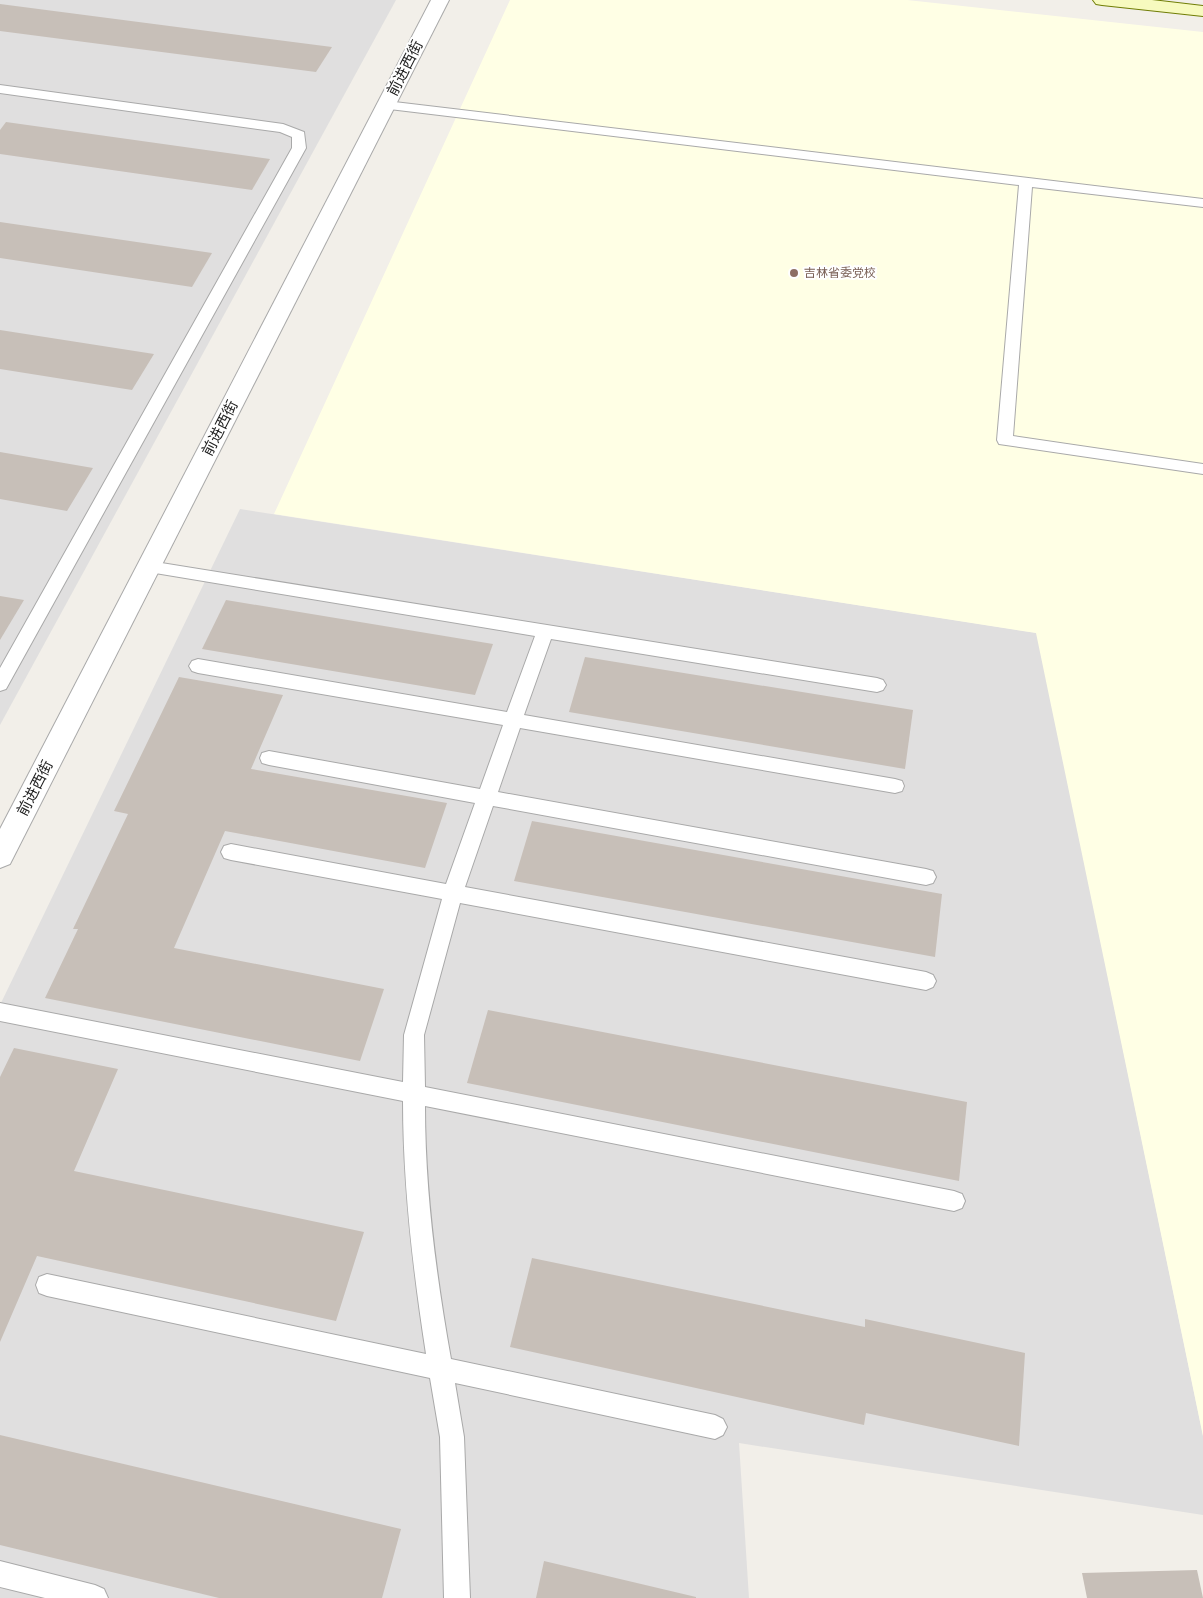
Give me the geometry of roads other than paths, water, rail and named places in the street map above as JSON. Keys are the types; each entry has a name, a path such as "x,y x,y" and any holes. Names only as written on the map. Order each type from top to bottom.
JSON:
{"main road":[{"path":"1102,0 1203,11"}],"street":[{"name":"前进西街","path":"0,856 440,0"}],"lane":[{"path":"0,89 283,128 299,135 299,148 0,684"},
{"path":"386,104 1203,203"},
{"path":"1026,181 1005,440 1203,468"},
{"path":"149,567 877,685"},
{"path":"457,1598 452,1437 425,1276 414,1152 414,1035 453,893 545,631"},
{"path":"198,666 895,786"},
{"path":"270,758 926,877"},
{"path":"231,852 926,980"},
{"path":"0,1012 954,1201"},
{"path":"47,1285 715,1427"},
{"path":"0,1574 94,1598"}],"place":[{"name":"吉林省委党校","path":"794,273"}]}
